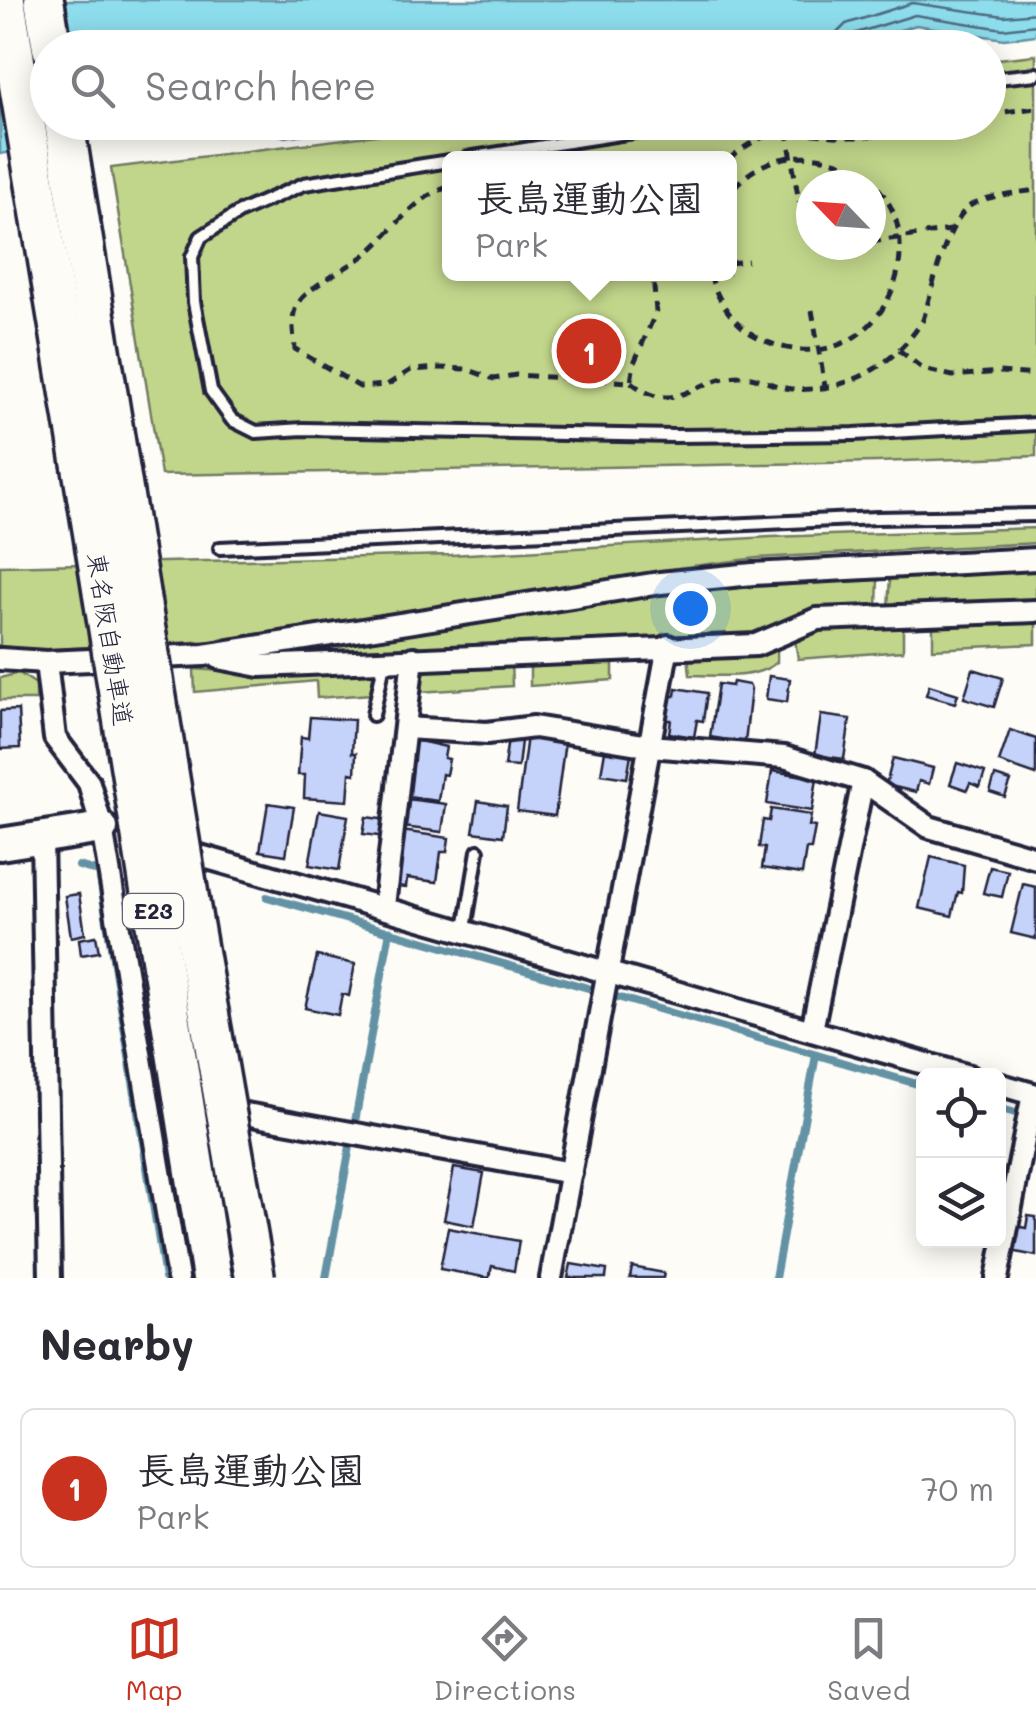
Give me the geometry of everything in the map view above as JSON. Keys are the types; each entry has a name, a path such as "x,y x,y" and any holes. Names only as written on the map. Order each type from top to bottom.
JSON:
{"highway":[{"name":"東名阪自動車道","path":"5,0 212,1278"},
{"path":"44,0 49,30"},
{"name":"東名阪自動車道","path":"67,140 188,898 255,1278"}],"street":[{"path":"6,662 204,655 660,583 1036,559"},
{"path":"204,655 260,666 756,645 817,620 1036,611"},
{"path":"550,1278 668,646"},
{"path":"384,906 413,658"},
{"path":"46,662 55,738 89,783 102,828 178,1278"},
{"path":"406,728 487,734 534,727 650,746 784,757 863,782 929,827 1036,858"},
{"path":"812,1030 863,782"},
{"path":"0,844 102,828 610,970 942,1068"},
{"path":"42,837 50,1278"},
{"path":"997,1278 1035,1094 1006,1086"},
{"path":"148,1097 571,1172"}],"lane":[{"path":"1006,77 1036,74"},
{"path":"511,151 582,140"},
{"path":"442,162 304,184 240,212 201,237 192,257 203,363 211,391 232,420 256,432 302,429 676,436 854,434 1036,424"},
{"path":"220,548 857,518 1036,515"},
{"path":"372,715 385,659"},
{"path":"465,929 478,851"}],"path":[{"path":"1006,112 1036,108"},
{"path":"789,140 796,185"},
{"path":"712,281 728,312 742,328 761,340 788,349 820,351 844,344 868,327 888,302 899,271 902,236 886,200 869,180 839,162 791,156 751,170 737,185"},
{"path":"442,189 410,210 369,252 299,302 293,317 295,349 360,387 388,385 411,370 439,368 466,369 494,379 516,375 631,382 647,396 660,400 740,376 789,389 843,386 876,369 899,350 923,320 951,230 972,204 1036,190"},
{"path":"886,239 951,230"},
{"path":"737,262 748,261"},
{"path":"631,382 634,363 656,312 654,281"},
{"path":"812,310 825,387"},
{"path":"899,350 923,369 953,376 1036,374"}],"green space":[{"path":"1036,55 1036,456 161,475 111,168 336,140 1006,140 1006,58"},
{"path":"1036,528 1036,543 757,558 214,641 34,650 0,646 0,566 451,555 771,537"},
{"path":"1036,571 1036,601 888,607 890,578"},
{"path":"878,577 877,608 756,636 285,654 661,594"},
{"path":"1036,618 1036,644 933,649 933,623"},
{"path":"903,624 903,651 798,659 795,640 828,627"},
{"path":"777,644 777,662 758,672 736,676 690,675 688,655"},
{"path":"613,658 613,680 530,686 530,662"},
{"path":"511,662 512,686 419,692 419,679 431,666"},
{"path":"194,669 260,674 367,669 374,672 371,694 317,698 316,681 195,692"},
{"path":"19,673 36,684 36,700 0,700 0,678"}],"water":[{"path":"0,0 1036,0 1036,35 1006,39 1006,30 947,30 916,25 900,30 30,30 30,140 84,140 0,154"}],"building":[{"path":"973,669 1003,678 994,707 964,698"},
{"path":"769,676 790,679 787,702 766,699"},
{"path":"733,682 749,685 751,689 745,743 710,737 718,684 732,686"},
{"path":"929,685 958,694 955,703 926,695"},
{"path":"676,688 707,693 703,721 697,720 694,737 669,733 671,720 667,720"},
{"path":"18,710 20,748 0,749 0,711"},
{"path":"821,715 850,719 844,759 815,755"},
{"path":"310,717 354,720 355,774 350,773 348,801 304,798 305,775 298,775 301,737 308,738"},
{"path":"1010,730 1036,739 1036,775 999,762"},
{"path":"527,736 565,741 555,816 517,811"},
{"path":"508,739 521,741 518,767 504,766"},
{"path":"415,740 446,747 444,758 449,759 438,801 408,797"},
{"path":"605,751 631,754 627,778 601,774"},
{"path":"893,758 933,768 929,784 919,781 916,792 886,785"},
{"path":"957,763 985,772 980,787 970,783 967,790 950,784"},
{"path":"772,771 817,778 812,811 767,804"},
{"path":"995,776 1011,781 1005,797 990,792"},
{"path":"407,799 446,804 442,832 403,827"},
{"path":"478,801 507,806 503,836 473,832"},
{"path":"268,803 294,807 286,855 260,851"},
{"path":"771,809 811,815 809,826 815,827 802,874 762,868 765,848 759,847 763,820 769,821"},
{"path":"319,811 348,816 339,870 309,865"},
{"path":"366,817 388,820 386,837 363,834"},
{"path":"402,831 449,838 447,852 441,852 437,882 407,878 406,887 395,886"},
{"path":"931,857 964,865 962,893 958,892 952,916 919,908"},
{"path":"990,867 1008,871 1002,897 983,893"},
{"path":"1023,884 1036,887 1036,939 1011,933"},
{"path":"79,894 85,934 71,937 65,896"},
{"path":"96,936 99,952 81,955 79,939"},
{"path":"317,956 355,964 349,996 342,994 338,1015 305,1008"},
{"path":"454,1168 484,1173 474,1226 444,1220"},
{"path":"1028,1216 1036,1217 1036,1256 1011,1251 1015,1226 1026,1228"},
{"path":"448,1228 519,1241 514,1271 492,1266 489,1278 440,1269"},
{"path":"571,1264 607,1270 606,1278 568,1278"},
{"path":"632,1267 664,1273 663,1278 630,1278"}],"waterway":[{"path":"79,866 99,872 165,1278"},
{"path":"267,897 595,990"},
{"path":"354,1127 390,931"},
{"path":"617,997 916,1084"},
{"path":"775,1278 816,1055"},
{"path":"1006,1110 1019,1114"},
{"path":"326,1278 351,1141"}],"place":[{"name":"長島運動公園","path":"589,351"}]}
